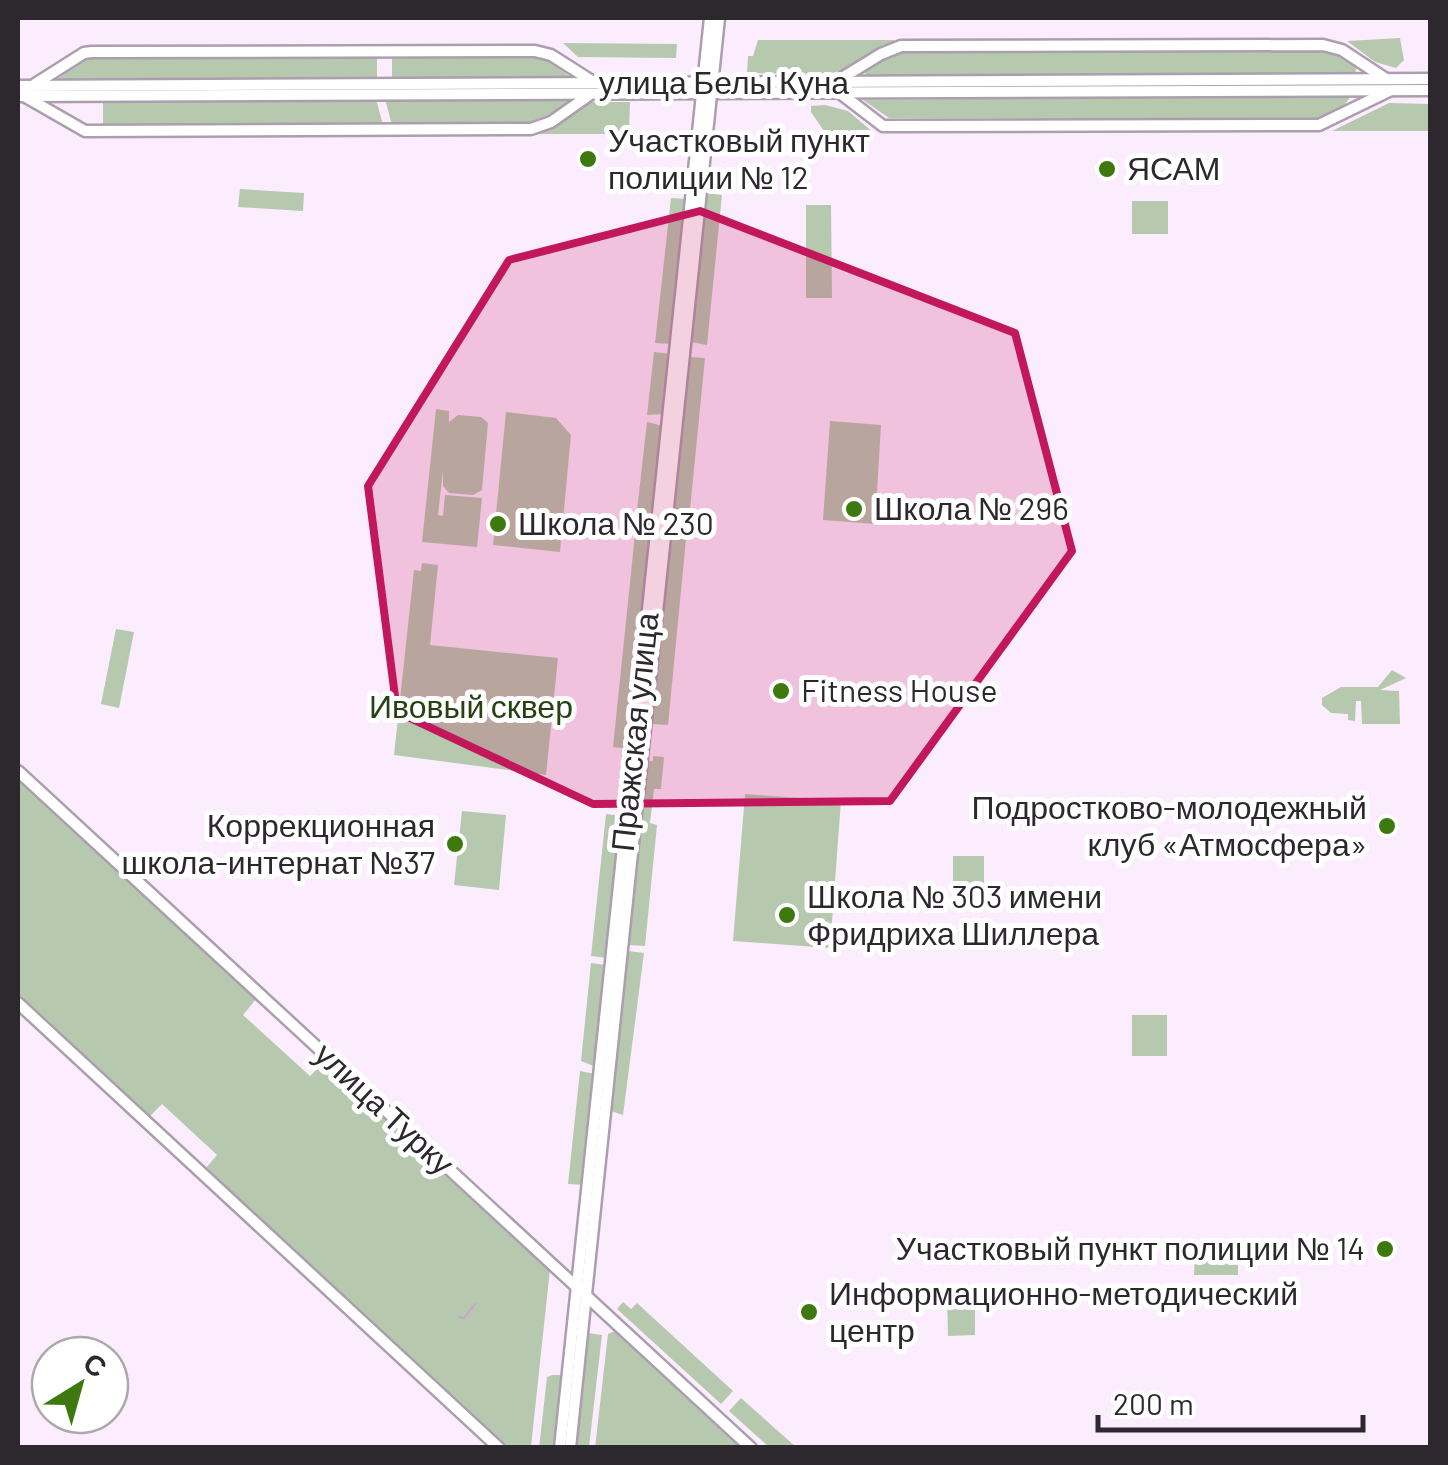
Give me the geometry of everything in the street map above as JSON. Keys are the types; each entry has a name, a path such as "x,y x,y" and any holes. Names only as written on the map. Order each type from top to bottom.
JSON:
{"street":[{"name":"Пражская улица","path":"570,1448 582,1291 707,88 710,18"},
{"name":"Пражская улица","path":"707,88 719,18"},
{"path":"1323,44 1342,50 1388,85 1319,125 1180,126 884,126 836,87 881,54 901,46 1323,44"},
{"path":"380,49 535,50 551,55 593,89 551,122 532,129 371,130 85,131 22,91 84,53 92,52 380,49"},
{"name":"улица Белы Куна","path":"1388,85 1430,79"},
{"name":"улица Белы Куна","path":"22,91 1388,85 1430,90"},
{"name":"улица Турку","path":"18,771 751,1448"},
{"path":"18,1002 499,1448"},
{"name":"Пражская улица","path":"560,1448 582,1291"}],"highlighted area":[{"path":"700,211 1015,333 1072,551 890,801 593,804 397,712 368,486 509,260"}],"green space":[{"path":"1400,38 1404,60 1396,68 1375,62 1347,41"},
{"path":"758,40 894,40 895,45 828,74 747,73 748,56 753,56"},
{"path":"563,43 677,44 676,58 578,57"},
{"path":"1322,50 1357,67 1354,76 866,76 864,71 896,53 908,52"},
{"path":"377,53 377,79 56,80 90,56"},
{"path":"392,54 541,56 569,76 392,79"},
{"path":"1352,95 1338,113 1313,120 889,118 863,100"},
{"path":"567,98 569,102 533,124 392,125 385,99"},
{"path":"376,99 383,125 103,126 103,100"},
{"path":"589,102 630,102 629,134 536,134"},
{"path":"1389,103 1430,104 1430,131 1332,131"},
{"path":"811,106 848,111 874,133 826,134 811,112"},
{"path":"240,189 304,193 303,211 238,207"},
{"path":"707,193 722,195 707,345 691,342"},
{"path":"671,198 686,199 671,344 655,343"},
{"path":"1132,201 1168,201 1168,234 1132,234"},
{"path":"806,205 831,205 832,298 806,298"},
{"path":"654,352 671,354 664,414 647,415"},
{"path":"690,357 705,358 688,530 672,528"},
{"path":"436,409 449,411 449,422 458,415 481,417 488,423 482,490 473,495 449,493 443,486 443,470 438,515 443,516 445,495 482,498 477,547 422,542"},
{"path":"506,412 556,418 571,435 560,552 493,545"},
{"path":"830,421 881,425 875,524 823,520"},
{"path":"647,422 663,426 652,530 635,528"},
{"path":"635,534 652,536 629,749 613,747"},
{"path":"671,538 686,539 668,725 651,724"},
{"name":"Ивовый сквер","path":"422,563 438,565 430,645 558,658 546,775 394,755 414,570 421,571"},
{"path":"116,629 134,632 119,708 101,704"},
{"path":"1392,670 1406,678 1380,690 1399,691 1400,724 1362,724 1361,701 1356,701 1355,721 1348,720 1348,714 1331,713 1322,705 1322,698 1341,687 1378,687"},
{"path":"653,756 664,757 661,789 654,789 650,823 657,825 645,946 628,945 647,761 653,761"},
{"path":"18,777 257,998 243,1015 310,1076 325,1061 550,1269 531,1447 506,1447 205,1169 217,1155 162,1104 149,1117 18,996"},
{"path":"745,794 841,801 830,948 733,941"},
{"path":"462,811 506,815 499,890 454,885"},
{"path":"606,814 622,816 607,958 591,956"},
{"path":"953,856 984,856 984,909 953,909"},
{"path":"628,951 644,953 623,1115 611,1111"},
{"path":"591,963 607,965 596,1067 581,1061"},
{"path":"1132,1015 1167,1015 1167,1056 1132,1056"},
{"path":"580,1071 595,1074 584,1185 568,1184"},
{"path":"1195,1250 1238,1250 1238,1275 1194,1275"},
{"path":"947,1295 975,1295 975,1335 948,1336"},
{"path":"623,1302 631,1309 637,1303 733,1391 721,1404 617,1309"},
{"path":"617,1330 743,1448 595,1448 608,1334"},
{"path":"588,1333 602,1335 589,1447 576,1447"},
{"path":"564,1375 556,1447 539,1448 547,1377"},
{"path":"741,1398 796,1447 769,1447 729,1411"}],"waterway":[{"path":"459,1317 464,1318 475,1304"}],"place":[{"name":"Участковый пункт полиции № 12","path":"588,159"},
{"name":"ЯСАМ","path":"1107,169"},
{"name":"Школа № 296","path":"854,509"},
{"name":"Школа № 230","path":"498,524"},
{"name":"Fitness House","path":"781,691"},
{"name":"Подростково-молодежный клуб «Атмосфера»","path":"1387,826"},
{"name":"Коррекционная школа-интернат №37","path":"455,844"},
{"name":"Школа № 303 имени Фридриха Шиллера","path":"787,915"},
{"name":"Участковый пункт полиции № 14","path":"1385,1249"},
{"name":"Информационно-методический центр","path":"809,1312"}]}
